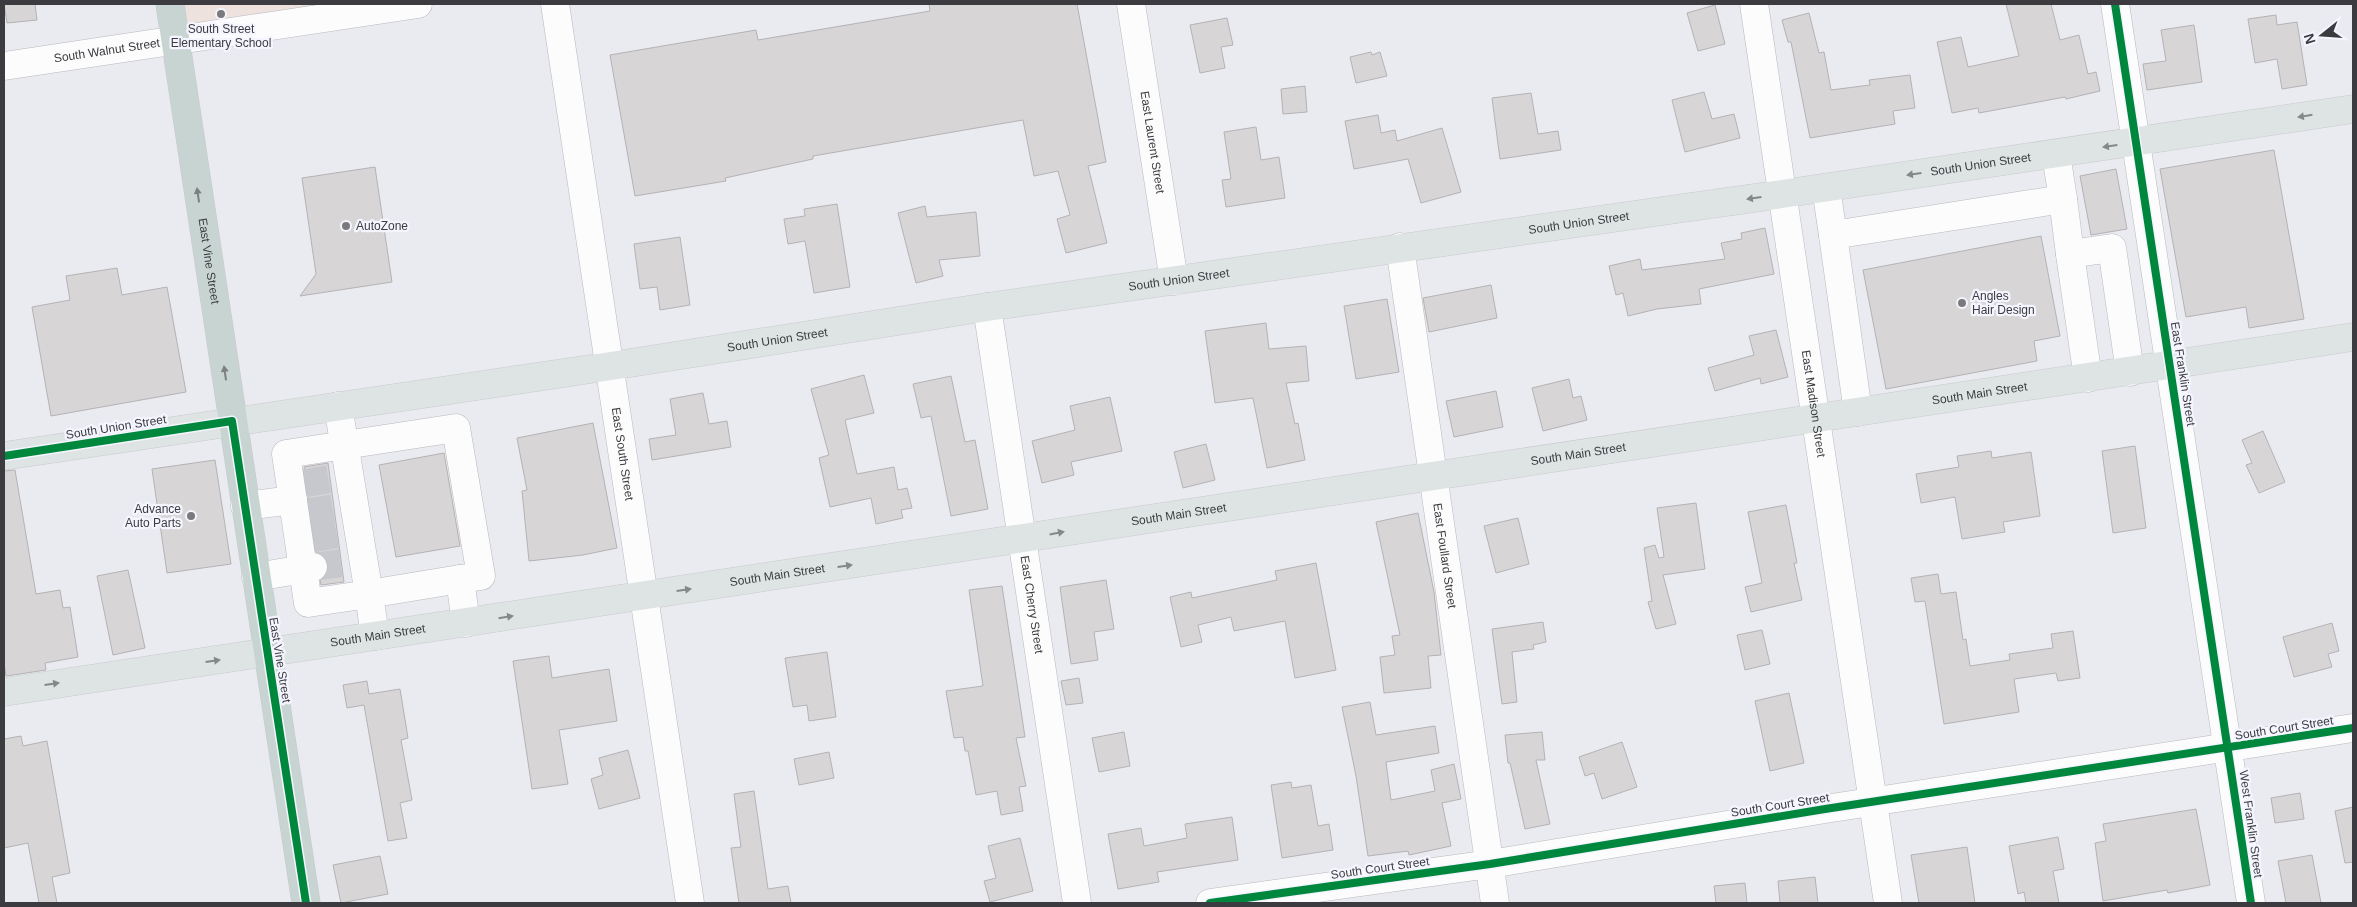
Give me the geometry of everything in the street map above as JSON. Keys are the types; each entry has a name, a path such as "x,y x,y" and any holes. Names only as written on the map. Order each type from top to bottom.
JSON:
{"highway":[{"name":"East Vine Street","path":"170,4 306,903"}],"main road":[{"name":"South Union Street","path":"4,456 987,308 1400,247 1826,188 2353,108"},
{"name":"South Main Street","path":"4,692 1022,540 1062,531 2353,337"}],"street":[{"name":"South Walnut Street","path":"4,66 418,4"},
{"name":"East South Street","path":"555,4 604,332 611,366 643,596 690,903"},
{"name":"East Laurent Street","path":"1130,4 1174,281"},
{"name":"East Madison Street","path":"1754,4 1888,903"},
{"name":"East Franklin Street","path":"2115,4 2228,748"},
{"path":"2056,154 2088,378"},
{"path":"1826,188 1858,412"},
{"path":"1833,235 2062,199"},
{"path":"2070,254 2151,242"},
{"name":"East Foullard Street","path":"1400,247 1495,903"},
{"path":"2112,248 2130,372"},
{"name":"East Cherry Street","path":"987,308 1077,903"},
{"path":"338,406 345,445 340,478 352,561 369,594 375,636"},
{"path":"456,428 481,576 308,603 308,568 299,511 286,454 456,428"},
{"path":"245,506 299,511"},
{"path":"256,577 308,568"},
{"path":"460,579 466,623"},
{"name":"South Court Street","path":"1210,903 1490,864 2353,728"},
{"name":"West Franklin Street","path":"2228,748 2251,903"}],"shaded area":[{"name":"South Street Elementary School","path":"185,4 323,4 188,24"}],"building":[{"path":"4,4 35,4 37,20 7,23"},
{"path":"929,4 1077,4 1106,162 1088,166 1107,243 1066,253 1057,219 1070,215 1058,171 1034,176 1023,120 813,156 813,159 725,178 726,181 635,196 610,55 756,30 758,40 930,11"},
{"path":"2006,4 2051,4 2060,40 2079,35 2088,74 2096,72 2100,91 2066,99 2065,97 1979,113 1978,108 1952,113 1937,42 1961,37 1968,67 2019,56"},
{"path":"1715,5 1725,44 1698,51 1687,13"},
{"path":"1809,13 1819,53 1824,52 1831,90 1870,85 1869,80 1910,75 1915,108 1893,111 1895,124 1810,138 1791,42 1788,42 1782,20"},
{"path":"2276,15 2277,25 2297,22 2307,85 2282,89 2277,59 2255,63 2248,19"},
{"path":"1227,18 1233,45 1221,47 1225,68 1200,73 1190,25"},
{"path":"2194,25 2202,82 2147,90 2143,64 2166,61 2161,30"},
{"path":"1371,52 1372,55 1380,52 1387,76 1356,83 1350,57"},
{"path":"1305,86 1307,112 1283,114 1281,89"},
{"path":"1704,92 1712,119 1734,114 1740,138 1685,152 1672,100"},
{"path":"1531,93 1538,134 1558,131 1561,150 1500,159 1492,98"},
{"path":"1378,115 1381,133 1395,130 1397,141 1442,128 1461,192 1421,203 1408,159 1354,169 1345,121"},
{"path":"1256,127 1261,160 1279,157 1285,198 1226,207 1222,180 1231,179 1224,132"},
{"path":"2274,150 2304,319 2249,328 2246,307 2186,317 2160,169"},
{"name":"AutoZone","path":"375,167 392,282 300,296 316,274 302,178"},
{"path":"2116,169 2127,229 2091,235 2080,176"},
{"path":"837,204 850,287 814,293 805,241 788,244 784,219 805,216 804,209"},
{"path":"925,206 927,217 976,212 980,256 939,260 943,276 916,283 898,213"},
{"path":"1765,228 1774,274 1699,289 1701,304 1657,309 1628,316 1623,293 1616,295 1609,266 1640,259 1642,270 1725,259 1721,243 1742,239 1741,233"},
{"name":"Angles Hair Design","path":"2041,236 2060,336 2034,341 2037,361 1886,389 1863,270"},
{"path":"680,237 690,305 660,310 657,287 640,289 634,244"},
{"path":"117,268 122,295 167,287 186,392 51,416 32,307 70,300 66,276"},
{"path":"1491,285 1497,318 1429,332 1423,298"},
{"path":"1387,299 1399,372 1356,379 1344,306"},
{"path":"1266,323 1269,349 1306,346 1309,381 1286,383 1295,424 1298,423 1305,460 1267,468 1253,398 1215,403 1205,331"},
{"path":"1776,330 1788,377 1761,384 1760,378 1715,391 1708,368 1754,355 1749,336"},
{"path":"864,375 874,413 845,420 857,474 894,467 898,490 907,488 912,508 901,510 903,518 876,524 871,498 830,507 819,458 829,455 811,389"},
{"path":"951,376 965,442 975,440 988,509 951,516 931,416 921,418 913,384"},
{"path":"1569,379 1573,398 1581,396 1587,420 1543,431 1532,388"},
{"path":"1496,391 1503,427 1454,437 1446,401"},
{"path":"703,393 709,424 727,421 731,447 652,460 649,439 676,435 670,399"},
{"path":"1110,397 1122,451 1071,462 1074,475 1042,483 1032,441 1075,430 1070,406"},
{"path":"593,423 617,548 583,555 529,561 522,491 527,490 517,438"},
{"path":"2263,431 2285,482 2259,493 2246,465 2252,463 2242,440"},
{"path":"1206,444 1215,480 1183,488 1174,452"},
{"path":"2135,446 2146,528 2113,533 2102,451"},
{"path":"1991,451 1992,458 2031,452 2040,516 2003,522 2005,532 1962,539 1955,497 1921,503 1916,474 1959,467 1957,456"},
{"path":"444,453 460,546 396,557 379,465"},
{"name":"Advance Auto Parts","path":"215,460 231,564 167,573 152,469"},
{"path":"328,463 344,582 321,585 320,580 328,572 328,564 324,556 316,552 304,467"},
{"path":"15,470 36,594 60,590 63,608 70,607 78,657 45,663 46,670 6,676 4,663 4,471"},
{"path":"1696,503 1705,569 1663,575 1676,624 1656,629 1648,602 1652,601 1644,548 1655,545 1659,558 1664,557 1657,508"},
{"path":"1786,505 1797,563 1794,563 1802,600 1751,612 1745,587 1762,583 1748,512"},
{"path":"1418,513 1434,592 1441,655 1428,656 1431,688 1384,693 1380,657 1395,655 1392,636 1400,635 1376,522"},
{"path":"1518,518 1529,564 1496,573 1484,526"},
{"path":"1316,563 1336,670 1295,678 1285,621 1234,631 1231,617 1198,625 1202,642 1181,647 1170,597 1191,592 1192,598 1277,580 1275,571"},
{"path":"128,570 145,648 113,655 97,576"},
{"path":"1938,574 1941,594 1956,592 1963,640 1966,639 1970,666 2010,660 2009,654 2053,648 2051,634 2073,631 2080,678 2058,681 2056,673 2014,679 2019,712 1944,724 1925,601 1915,602 1911,578"},
{"path":"1106,580 1114,629 1094,632 1098,660 1071,664 1060,587"},
{"path":"1002,586 1025,737 1016,738 1026,786 1019,787 1023,811 1001,815 997,791 976,795 968,751 965,751 963,737 954,738 946,691 983,686 969,590"},
{"path":"1543,622 1546,642 1533,645 1534,649 1512,652 1517,702 1502,704 1492,629"},
{"path":"2332,623 2339,651 2328,654 2332,667 2294,677 2283,637"},
{"path":"1762,630 1770,664 1745,670 1737,635"},
{"path":"827,652 836,717 809,721 807,705 793,707 785,658"},
{"path":"549,656 552,678 609,669 617,721 559,730 568,784 532,789 513,661"},
{"path":"1079,678 1083,703 1066,705 1061,681"},
{"path":"367,681 369,694 400,689 408,738 401,740 412,800 400,803 407,838 388,841 364,705 347,708 343,685"},
{"path":"1789,693 1804,763 1770,771 1755,701"},
{"path":"1370,702 1376,735 1435,726 1439,753 1386,762 1391,800 1435,791 1431,770 1454,764 1461,799 1442,803 1451,846 1409,855 1408,851 1368,856 1356,776 1342,707"},
{"path":"1124,732 1130,766 1099,772 1092,738"},
{"path":"1542,732 1545,760 1536,760 1550,824 1525,829 1510,763 1508,763 1505,735"},
{"path":"21,736 23,746 47,741 70,873 52,877 57,903 39,903 28,843 4,848 4,739"},
{"path":"1622,742 1637,787 1602,799 1594,773 1585,776 1579,757"},
{"path":"628,750 640,798 599,809 591,779 603,775 599,758"},
{"path":"829,752 834,778 799,785 794,759"},
{"path":"1291,782 1292,788 1311,785 1318,826 1329,824 1333,850 1282,858 1271,785"},
{"path":"754,791 768,889 788,886 791,903 739,903 731,848 741,847 734,794"},
{"path":"2300,793 2304,819 2275,823 2271,798"},
{"path":"2353,807 2353,862 2345,863 2335,811"},
{"path":"2196,809 2210,885 2168,893 2167,890 2103,901 2095,843 2106,841 2103,824"},
{"path":"1232,817 1238,860 1157,872 1159,882 1118,889 1108,834 1141,828 1144,846 1187,838 1185,824"},
{"path":"2058,837 2064,869 2053,871 2059,903 2026,903 2024,892 2018,894 2009,846"},
{"path":"1020,838 1033,891 990,902 984,881 996,878 988,846"},
{"path":"1967,847 1975,903 1919,903 1911,855"},
{"path":"2312,855 2321,903 2286,903 2278,861"},
{"path":"380,856 388,894 341,903 333,865"},
{"path":"1815,877 1818,903 1780,903 1778,881"},
{"path":"1745,883 1747,903 1716,903 1714,886"}],"tunnel":[{"path":"301,484 330,479"},
{"path":"305,513 334,508"},
{"path":"309,539 337,534"},
{"path":"313,567 341,563"}],"cycle path":[{"path":"2115,4 2251,903"},
{"path":"4,456 232,421 306,903"},
{"path":"1210,903 1490,864 1825,809 2353,728"}],"place":[{"name":"South Street Elementary School","path":"221,14"},
{"name":"AutoZone","path":"346,226"},
{"name":"Angles Hair Design","path":"1962,303"},
{"name":"Advance Auto Parts","path":"191,516"}]}
